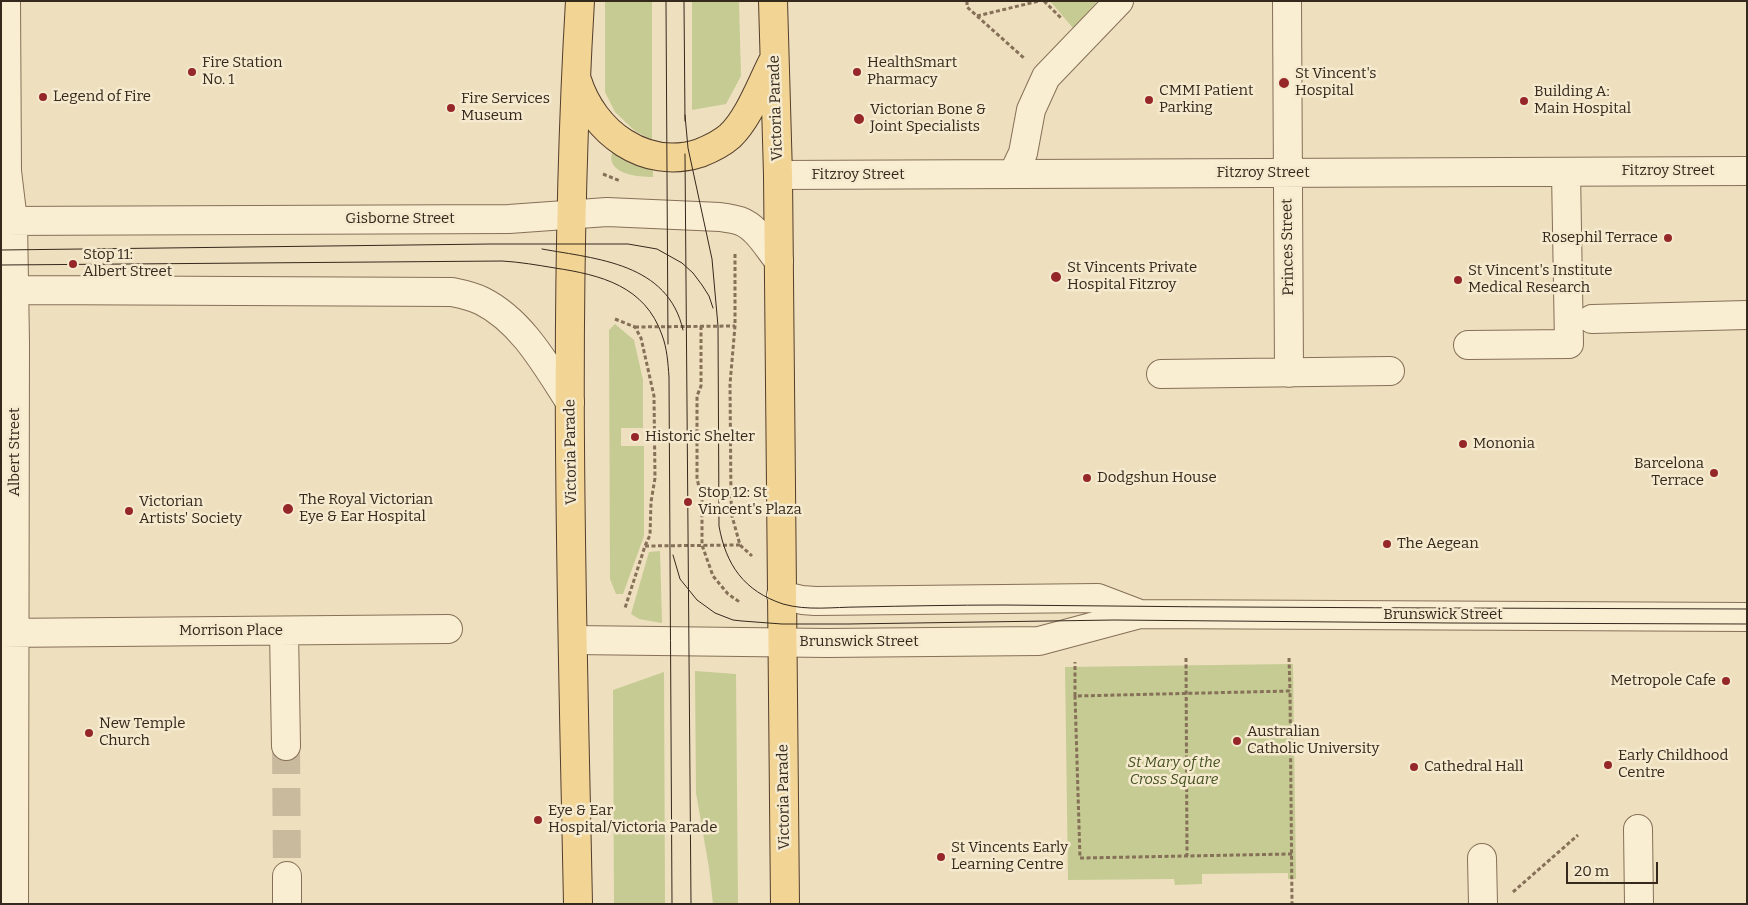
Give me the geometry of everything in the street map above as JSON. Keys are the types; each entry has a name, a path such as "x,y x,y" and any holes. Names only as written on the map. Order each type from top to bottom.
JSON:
{"main road":[{"name":"Victoria Parade","path":"578,904 570,402 571,215 580,1"},
{"name":"Victoria Parade","path":"774,1 778,175 785,904"},
{"path":"576,76 579,88 590,109 610,132 632,148 650,156 672,159 705,151 729,137 741,124 775,58"}],"street":[{"path":"1013,174 1023,154 1031,110 1046,77 1119,1"},
{"name":"Princes Street","path":"1286,1 1297,66 1287,173 1290,373"},
{"name":"Albert Street","path":"5,4 8,288 8,633 14,904"},
{"name":"Fitzroy Street","path":"778,175 1747,171"},
{"path":"1468,345 1569,344 1566,172"},
{"name":"Gisborne Street","path":"7,221 509,219 607,212 720,217 734,219 748,225 756,232 779,262"},
{"path":"8,288 452,292 482,301 514,325 537,352 570,402"},
{"path":"1592,319 1747,315"},
{"path":"1161,374 1390,371"},
{"name":"Brunswick Street","path":"781,595 815,601 1098,598 1140,614"},
{"name":"Brunswick Street","path":"573,640 782,642 1039,641 1140,614 1747,617"},
{"name":"Morrison Place","path":"8,633 448,629"},
{"path":"284,631 286,746"},
{"path":"1638,829 1639,904"},
{"path":"1482,858 1483,904"},
{"path":"287,876 287,904"}],"path":[{"path":"967,1 967,7 1046,77"},
{"path":"977,16 1038,1"},
{"path":"1044,1 1065,21"},
{"path":"735,252 735,326 730,384 731,499 732,516 740,545 752,556"},
{"path":"615,319 635,327 735,326"},
{"path":"701,326 701,386 697,396 697,478 702,501 702,545 713,576 728,594 742,603"},
{"path":"625,608 650,535 651,502 655,478 654,396 645,351 635,327"},
{"path":"645,546 740,545"},
{"path":"1186,658 1186,856"},
{"path":"1289,658 1292,904"},
{"path":"1075,659 1080,858 1292,854"},
{"path":"1075,696 1290,691"},
{"path":"1508,896 1578,835"}],"green space":[{"path":"605,1 652,1 652,140 635,131 615,112 605,92"},
{"path":"692,1 739,1 741,76 726,104 692,110"},
{"path":"1050,1 1095,1 1096,3 1073,28"},
{"path":"617,150 653,168 653,177 632,175 618,170 611,160 612,153"},
{"path":"615,324 634,340 643,380 643,428 621,428 621,446 644,446 644,536 623,594 616,594 610,579 609,330"},
{"path":"660,551 662,623 639,619 631,614 649,552"},
{"name":"St Mary of the Cross Square","path":"1293,664 1296,879 1288,879 1288,873 1202,874 1202,884 1175,885 1174,879 1068,880 1065,667"},
{"path":"695,671 736,674 738,904 713,904 696,793"},
{"path":"664,672 665,904 614,904 613,690"}],"tunnel":[{"path":"286,746 287,876"}],"tram line":[{"path":"666,1 668,344"},
{"path":"684,1 685,121"},
{"path":"685,115 688,148 712,259 718,326 719,526 726,553 739,575 747,584 769,599 792,606 811,608 1004,605 1747,609"},
{"path":"685,154 691,904"},
{"path":"1,250 628,244 657,249 682,263 702,285 709,296 713,308"},
{"path":"542,249 607,261 628,268 646,278 662,290 675,308 683,330"},
{"path":"1,265 502,261 572,271 605,279 633,294 645,305 654,318 664,340 669,377 672,904"},
{"path":"673,555 680,579 697,600 715,613 733,620 782,624 1114,620 1747,624"}],"place":[{"name":"Fire Station No. 1","path":"192,72"},
{"name":"HealthSmart Pharmacy","path":"857,72"},
{"name":"St Vincent's Hospital","path":"1284,83"},
{"name":"Legend of Fire","path":"43,97"},
{"name":"CMMI Patient Parking","path":"1149,100"},
{"name":"Building A: Main Hospital","path":"1524,101"},
{"name":"Fire Services Museum","path":"451,108"},
{"name":"Victorian Bone & Joint Specialists","path":"859,119"},
{"name":"Rosephil Terrace","path":"1668,238"},
{"name":"Stop 11: Albert Street","path":"73,264"},
{"name":"St Vincents Private Hospital Fitzroy","path":"1056,277"},
{"name":"St Vincent's Institute Medical Research","path":"1458,280"},
{"name":"Historic Shelter","path":"635,437"},
{"name":"Mononia","path":"1463,444"},
{"name":"Barcelona Terrace","path":"1714,473"},
{"name":"Dodgshun House","path":"1087,478"},
{"name":"Stop 12: St Vincent's Plaza","path":"688,502"},
{"name":"The Royal Victorian Eye & Ear Hospital","path":"288,509"},
{"name":"Victorian Artists' Society","path":"129,511"},
{"name":"The Aegean","path":"1387,544"},
{"name":"Metropole Cafe","path":"1726,681"},
{"name":"New Temple Church","path":"89,733"},
{"name":"Australian Catholic University","path":"1237,741"},
{"name":"Early Childhood Centre","path":"1608,765"},
{"name":"Cathedral Hall","path":"1414,767"},
{"name":"Eye & Ear Hospital/Victoria Parade","path":"538,820"},
{"name":"St Vincents Early Learning Centre","path":"941,857"}]}
